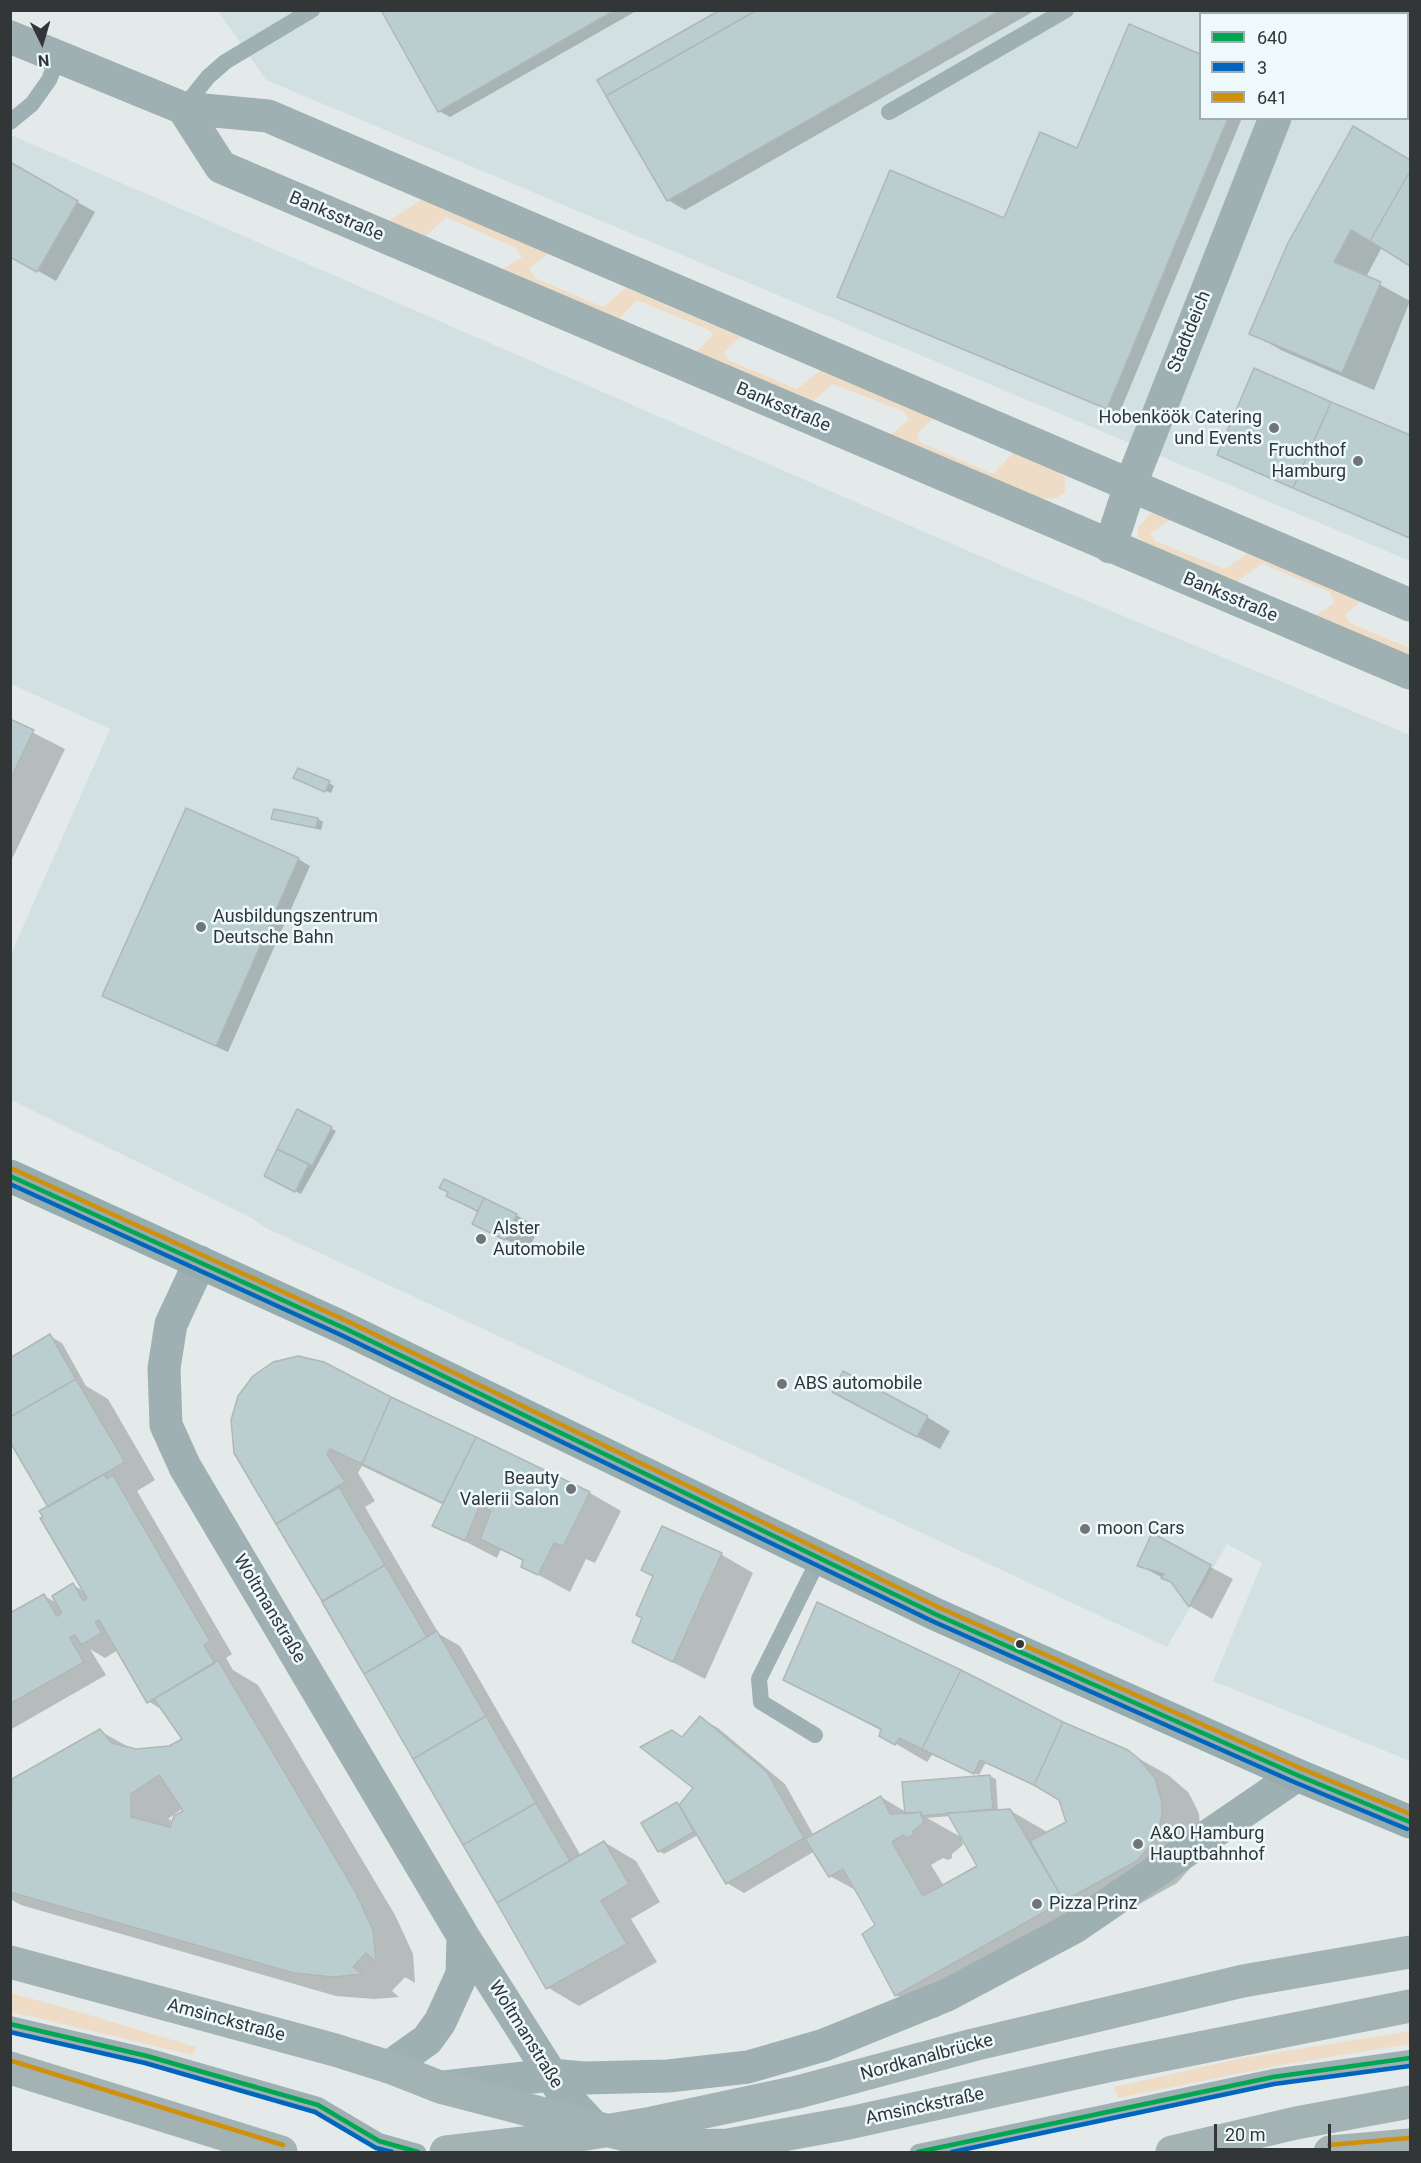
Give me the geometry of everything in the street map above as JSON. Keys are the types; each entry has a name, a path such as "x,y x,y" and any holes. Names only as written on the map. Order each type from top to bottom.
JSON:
{"main road":[{"path":"10,1176 344,1328 935,1614 1297,1775 1410,1822"},
{"name":"Nordkanalbrücke","path":"446,2152 556,2139 652,2123 798,2092 973,2045 1243,1981 1409,1953"},
{"name":"Amsinckstraße","path":"10,1962 389,2067 440,2087 652,2142 686,2146 728,2145 849,2123 1108,2066 1410,2006"},
{"path":"10,2068 281,2152"},
{"path":"1172,2152 1296,2123 1410,2102"},
{"path":"1330,2152 1410,2145"}],"street":[{"path":"10,37 59,55 183,108 268,116 1410,605"},
{"name":"Banksstraße","path":"183,108 221,167 1110,548 1410,673"},
{"name":"Stadtdeich","path":"1110,548 1130,486 1274,120"},
{"name":"Woltmanstraße","path":"200,1262 171,1324 164,1368 166,1425 184,1467 463,1936 564,2095 595,2128"},
{"name":"Amsinckstraße","path":"440,2087 551,2075 584,2078 668,2076 748,2067 825,2045 947,1995 1072,1928 1297,1775"},
{"name":"Woltmanstraße","path":"389,2067 427,2040 440,2022 462,1974 463,1936"}],"lane":[{"path":"183,108 208,77 225,62 312,10"},
{"path":"889,112 1066,10"},
{"path":"10,122 32,104 50,80 59,55"},
{"path":"815,1734 760,1702 759,1678 820,1557"},
{"path":"10,2024 147,2056 311,2103 379,2141 418,2152"},
{"path":"918,2152 1273,2077 1410,2058"}],"shaded area":[{"path":"218,11 1410,11 1410,561 266,80"},
{"path":"11,135 1003,566 1410,735 1410,1761 1213,1681 1262,1563 1227,1544 1167,1647 268,1229 248,1216 11,1100 11,954 110,729 11,684"},
{"path":"422,199 548,254 529,268 535,278 603,307 626,288 741,337 724,352 728,360 797,389 821,370 935,417 917,434 920,442 993,474 1014,452 1057,471 1065,478 1065,492 1057,498 1045,499 1024,493 887,437 909,420 903,411 832,384 812,403 694,354 713,335 709,330 637,300 619,319 500,271 522,257 516,248 446,217 424,238 387,222"},
{"path":"1159,512 1171,519 1150,534 1155,541 1225,569 1250,551 1365,598 1345,615 1350,623 1410,648 1410,657 1315,616 1334,603 1330,592 1262,564 1235,583 1145,544 1138,536 1138,528 1150,514"},
{"path":"11,1993 196,2047 193,2055 11,2012"},
{"path":"1410,2031 1410,2044 1287,2064 1118,2098 1114,2087 1242,2058"}],"building":[{"path":"381,10 615,10 438,112"},
{"path":"720,10 757,10 606,96 597,80"},
{"path":"757,10 1001,10 667,201 606,96"},
{"path":"1384,10 1410,10 1410,27 1409,12"},
{"path":"1129,24 1199,54 1199,120 1227,120 1107,409 837,297 890,170 1004,218 1040,132 1077,148"},
{"path":"1409,26 1410,27 1409,60"},
{"path":"1353,126 1410,160 1410,171 1370,241 1351,230 1334,262 1381,282 1342,373 1249,334 1288,243"},
{"path":"10,162 78,201 37,272 10,257"},
{"path":"1410,171 1410,266 1370,241"},
{"name":"Hobenköök Catering und Events","path":"1254,368 1331,402 1293,488 1217,455"},
{"name":"Fruchthof Hamburg","path":"1331,402 1410,435 1410,538 1293,488"},
{"path":"10,719 34,730 10,780"},
{"path":"298,768 330,781 325,792 293,778"},
{"name":"Ausbildungszentrum Deutsche Bahn","path":"186,808 299,858 216,1046 102,996"},
{"path":"274,809 318,818 316,828 271,819"},
{"path":"297,1109 332,1127 312,1166 277,1149"},
{"path":"277,1149 309,1164 295,1192 264,1176"},
{"path":"444,1179 484,1198 478,1211 446,1196 448,1192 439,1188"},
{"path":"484,1198 517,1214 505,1240 472,1224"},
{"path":"50,1334 76,1379 10,1417 10,1358"},
{"path":"298,1356 324,1362 391,1397 362,1464 330,1449 327,1454 345,1482 276,1524 234,1453 231,1420 238,1396 253,1376 273,1362"},
{"path":"843,1371 928,1416 917,1437 832,1392"},
{"path":"76,1379 125,1462 48,1507 10,1442 10,1417"},
{"path":"391,1397 476,1437 443,1503 362,1464"},
{"path":"476,1437 590,1492 563,1546 554,1543 538,1575 521,1567 523,1560 480,1539 491,1511 480,1505 465,1541 432,1526"},
{"path":"104,1474 107,1479 113,1475 210,1641 204,1645 215,1663 147,1703 99,1620 95,1622 102,1633 81,1645 75,1635 70,1638 84,1662 10,1704 10,1613 44,1594 57,1616 62,1613 52,1596 73,1583 83,1601 87,1598 40,1518 43,1517 39,1511"},
{"path":"339,1487 385,1565 322,1601 276,1524"},
{"path":"662,1526 722,1553 673,1662 632,1642 642,1618 636,1615 653,1576 641,1570"},
{"path":"1152,1533 1211,1565 1189,1607 1171,1582 1161,1578 1164,1574 1137,1566"},
{"path":"385,1565 427,1637 364,1674 322,1602"},
{"path":"817,1602 961,1670 922,1749 899,1738 895,1745 879,1736 881,1729 783,1680"},
{"path":"437,1631 486,1716 413,1759 364,1674"},
{"path":"218,1660 355,1891 373,1930 376,1962 366,1953 353,1967 362,1974 333,1977 294,1973 10,1892 12,1779 100,1729 112,1743 136,1749 169,1746 182,1739 154,1699","holes":["159,1775 183,1811 174,1816 170,1827 131,1817 131,1794"]},
{"path":"961,1670 1063,1722 1034,1785 980,1760 974,1774 922,1749"},
{"path":"486,1716 536,1803 463,1845 413,1759"},
{"path":"700,1716 767,1772 804,1838 726,1884 679,1805 693,1788 640,1747 672,1730 682,1737"},
{"path":"1063,1722 1128,1750 1138,1758 1155,1778 1162,1803 1162,1816 1154,1841 1137,1861 1064,1901 1030,1841 1066,1822 1059,1800 1034,1785"},
{"path":"990,1775 993,1809 921,1816 921,1812 905,1814 902,1782"},
{"path":"881,1796 890,1814 921,1812 924,1822 913,1831 913,1835 907,1838 903,1835 892,1842 923,1896 977,1866 947,1813 1010,1809 1064,1901 895,1996 862,1934 875,1925 843,1869 829,1877 805,1839"},
{"path":"677,1802 694,1832 658,1852 641,1823"},
{"path":"536,1803 570,1861 497,1903 463,1845"},
{"path":"604,1841 629,1884 601,1901 627,1944 546,1989 497,1903"}],"transit line":[{"name":"641","path":"13,1169 347,1321 938,1607 1300,1768 1410,1814"},
{"name":"640","path":"10,1176 344,1328 935,1614 1297,1775 1410,1822"},
{"name":"3","path":"10,1184 341,1335 932,1621 1294,1782 1407,1829"},
{"name":"640","path":"10,2024 147,2056 318,2105 379,2141 418,2152"},
{"name":"3","path":"10,2032 145,2063 315,2112 376,2148 392,2152"},
{"name":"640","path":"918,2152 1273,2077 1410,2058"},
{"name":"641","path":"12,2061 283,2145"},
{"name":"3","path":"952,2152 1274,2084 1410,2066"},
{"name":"641","path":"1329,2145 1409,2138"}],"place":[{"name":"Hobenköök Catering und Events","path":"1274,428"},
{"name":"Fruchthof Hamburg","path":"1358,461"},
{"name":"Ausbildungszentrum Deutsche Bahn","path":"201,927"},
{"name":"Alster Automobile","path":"481,1239"},
{"name":"ABS automobile","path":"782,1384"},
{"name":"Beauty Valerii Salon","path":"571,1489"},
{"name":"moon Cars","path":"1085,1529"},
{"name":"A&O Hamburg Hauptbahnhof","path":"1138,1844"},
{"name":"Pizza Prinz","path":"1037,1904"}]}
